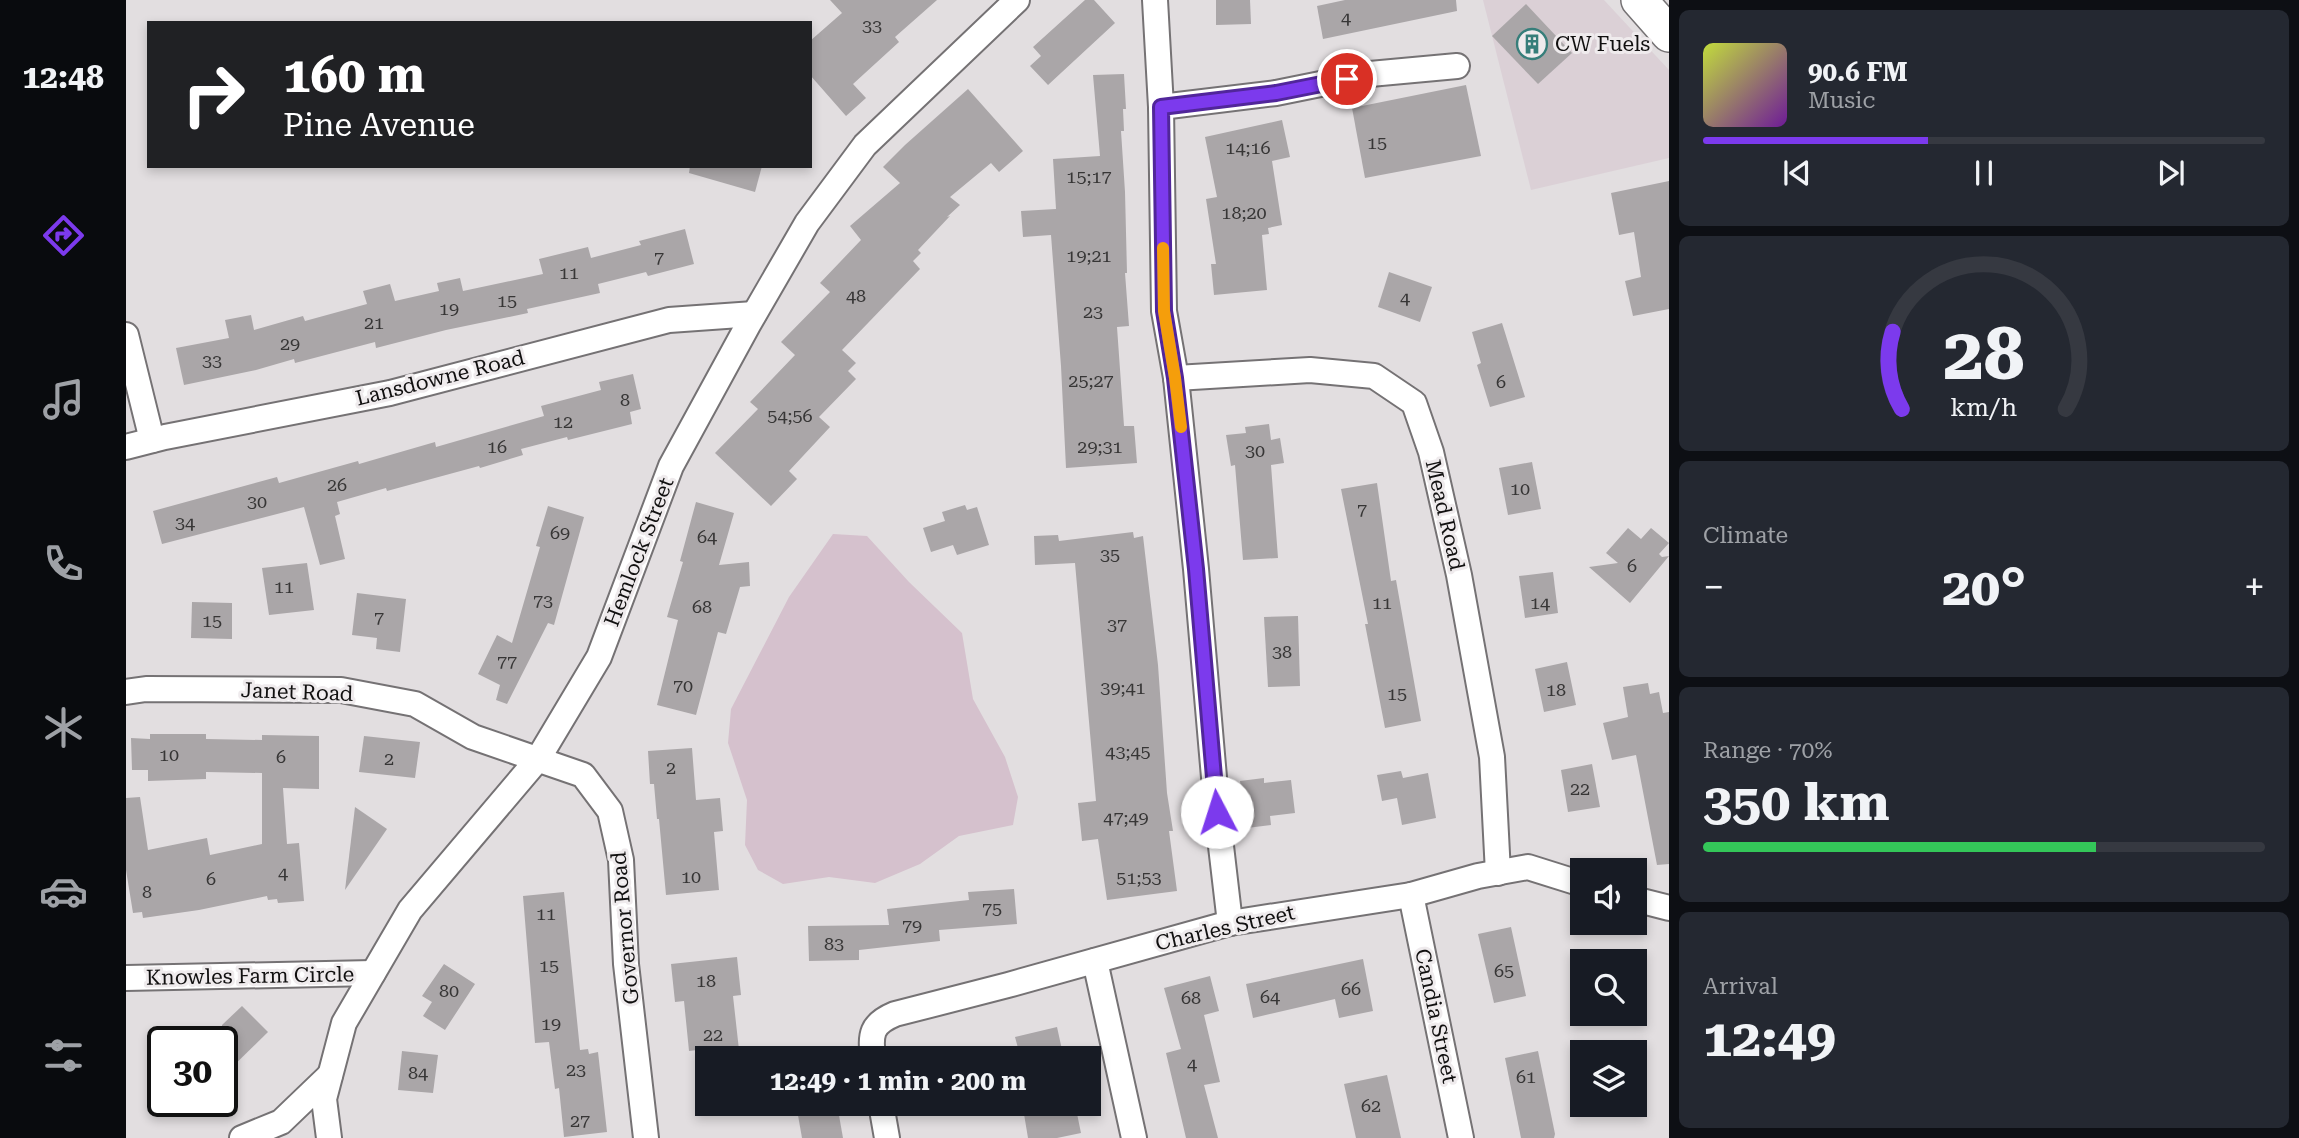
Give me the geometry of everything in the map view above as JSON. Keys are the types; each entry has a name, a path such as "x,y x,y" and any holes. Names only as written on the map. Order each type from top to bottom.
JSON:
{"main road":[{"path":"1639,0 1669,34"}],"street":[{"name":"Hemlock Street","path":"329,1138 324,1099 344,1023 410,910 538,759 599,657 671,466 807,223 865,145 1017,0"},
{"path":"1156,0 1161,107 1164,311 1175,378 1230,923"},
{"path":"1161,107 1276,93 1370,74 1457,66"},
{"name":"Lansdowne Road","path":"126,447 390,393 670,320 754,314"},
{"path":"126,335 152,440"},
{"name":"Mead Road","path":"1175,378 1310,370 1374,376 1413,403 1432,452 1459,575 1490,744 1498,873"},
{"name":"Janet Road","path":"126,692 146,689 341,690 415,704 472,737 538,759"},
{"name":"Governor Road","path":"538,759 583,775 610,811 621,860 626,964 646,1138"},
{"name":"Charles Street","path":"871,1046 874,1028 895,1014 1230,923 1410,895 1528,867 1570,880"},
{"name":"Candia Street","path":"1410,895 1461,1138"},
{"path":"1647,903 1668,909"},
{"path":"1095,961 1134,1138"},
{"name":"Knowles Farm Circle","path":"126,978 373,974"},
{"path":"242,1138 281,1122 331,1074"},
{"path":"883,1116 887,1138"}],"shaded area":[{"path":"1483,0 1604,0 1669,70 1669,158 1531,190"},
{"path":"833,534 867,536 909,582 962,633 973,699 1005,757 1018,797 1013,825 959,836 920,864 875,883 829,877 783,884 758,870 745,845 747,800 728,743 731,709 789,597"}],"building":[{"path":"830,0 937,0 895,37 899,42 853,84 866,98 846,116 812,77 812,39 842,13"},
{"path":"1085,0 1094,0 1115,23 1048,85 1030,66 1041,56 1033,47"},
{"path":"1216,0 1250,0 1251,24 1216,25"},
{"path":"1345,0 1456,0 1457,11 1323,39 1317,6"},
{"name":"CW Fuels","path":"1526,4 1572,53 1538,84 1492,36"},
{"path":"1124,74 1126,109 1123,109 1124,131 1121,131 1129,326 1117,327 1124,426 1134,426 1137,463 1066,468 1051,235 1023,237 1021,211 1056,209 1053,159 1100,156 1093,75"},
{"path":"1466,85 1481,156 1365,178 1352,108"},
{"path":"968,89 1023,151 999,172 991,163 950,197 960,205 918,250 921,253 913,261 920,269 842,350 856,363 848,371 856,379 819,417 830,427 789,471 797,479 771,506 715,453 758,409 750,402 795,355 781,342 830,292 820,283 861,240 850,226 900,183 883,167"},
{"path":"1282,120 1290,157 1272,161 1282,225 1268,228 1269,234 1262,235 1267,290 1214,295 1211,264 1216,264 1206,199 1217,197 1205,137"},
{"path":"690,168 761,168 755,192 689,173"},
{"path":"1669,181 1669,309 1633,316 1625,281 1641,277 1634,232 1619,235 1611,193"},
{"path":"685,229 694,264 648,276 646,272 598,284 600,293 527,309 528,313 376,348 375,342 295,363 294,359 184,385 176,348 229,338 225,320 251,315 254,330 303,316 305,321 367,304 363,291 390,284 395,301 439,291 437,283 460,278 463,291 543,274 539,259 588,247 591,258 641,245 639,241"},
{"path":"1389,272 1432,287 1420,322 1378,307"},
{"path":"1502,323 1525,397 1490,407 1477,365 1481,363 1472,332"},
{"path":"633,374 641,409 630,412 632,424 521,449 523,455 480,468 479,466 387,491 386,488 337,502 340,514 335,516 345,559 320,565 304,507 162,544 153,511 277,477 279,483 435,442 436,447 544,416 541,406 601,390 599,382"},
{"path":"1269,424 1271,440 1280,438 1284,463 1271,465 1278,558 1243,560 1235,465 1231,466 1226,435 1246,433 1245,427"},
{"path":"1532,462 1541,509 1508,515 1499,468"},
{"path":"1377,483 1391,581 1396,580 1421,721 1385,728 1365,624 1368,624 1341,489"},
{"path":"696,502 734,513 719,565 749,562 750,586 740,587 726,634 718,632 696,715 657,705 678,620 667,617"},
{"path":"965,505 967,510 977,507 989,545 957,555 953,545 931,552 923,528 945,521 942,512"},
{"path":"548,506 584,517 554,625 548,623 507,704 496,700 500,685 478,674 497,635 512,643 540,547 536,546"},
{"path":"1628,528 1641,539 1651,528 1669,543 1659,554 1662,557 1669,556 1630,603 1589,567 1618,563 1606,553"},
{"path":"1133,532 1134,538 1143,536 1158,665 1167,793 1173,831 1169,831 1177,891 1107,900 1098,839 1082,841 1078,803 1096,801 1075,563 1035,565 1034,536 1058,535 1059,541"},
{"path":"307,563 314,610 269,615 262,568"},
{"path":"1553,572 1558,613 1525,618 1519,576"},
{"path":"357,593 406,599 400,652 376,649 377,638 352,635"},
{"path":"192,602 232,603 232,639 191,638"},
{"path":"1298,616 1300,686 1268,687 1264,617"},
{"path":"1567,662 1576,705 1544,712 1535,669"},
{"path":"1648,683 1650,694 1659,692 1663,713 1669,712 1669,864 1657,865 1636,755 1612,760 1603,723 1628,717 1623,687"},
{"path":"150,734 206,734 206,739 262,740 262,735 319,736 319,789 283,788 287,844 299,843 304,901 278,903 277,899 268,900 267,896 143,918 142,912 133,913 126,870 126,798 140,797 148,850 207,838 210,855 262,844 262,773 206,772 206,779 148,781 148,770 132,770 131,738 150,739"},
{"path":"364,736 420,742 415,778 359,772"},
{"path":"692,748 696,800 720,798 723,831 714,832 719,890 666,895 659,819 654,784 650,784 648,751"},
{"path":"1592,764 1600,807 1568,812 1561,770"},
{"path":"1401,771 1403,778 1428,773 1436,818 1402,825 1397,798 1382,801 1377,775"},
{"path":"1264,778 1264,783 1291,780 1295,813 1270,816 1271,825 1247,828 1240,781"},
{"path":"355,807 387,829 345,890"},
{"path":"1014,889 1017,924 939,930 940,941 859,950 859,960 809,961 808,926 889,925 887,909 969,900 968,892"},
{"path":"564,892 580,1050 588,1049 589,1054 598,1052 607,1132 564,1137 559,1088 555,1089 549,1042 535,1043 523,896"},
{"path":"1511,927 1526,996 1494,1003 1478,934"},
{"path":"737,957 741,995 733,996 739,1046 695,1046 695,1050 689,1051 684,1001 675,1002 671,964"},
{"path":"1363,959 1373,1011 1339,1018 1335,999 1253,1018 1246,984"},
{"path":"444,964 475,984 445,1030 423,1016 432,1002 422,996"},
{"path":"1210,976 1219,1011 1204,1015 1220,1082 1204,1085 1218,1138 1186,1138 1166,1053 1181,1049 1164,988"},
{"path":"242,1006 268,1032 238,1061 238,1026 222,1025"},
{"path":"1057,1027 1061,1046 1017,1046 1015,1037"},
{"path":"402,1051 438,1055 433,1093 398,1090"},
{"path":"1538,1051 1555,1134 1554,1138 1521,1138 1505,1058"},
{"path":"1387,1075 1401,1138 1356,1138 1344,1084"},
{"path":"798,1116 839,1116 843,1138 802,1138"},
{"path":"1024,1116 1077,1116 1081,1133 1057,1138 1028,1138"}],"slow traffic":[{"path":"1163,248 1164,311 1181,427"}],"place":[{"name":"CW Fuels","path":"1532,44"}],"route":[{"path":"1217,812 1196,569 1175,378 1164,311 1161,107 1276,93 1347,79"}]}
